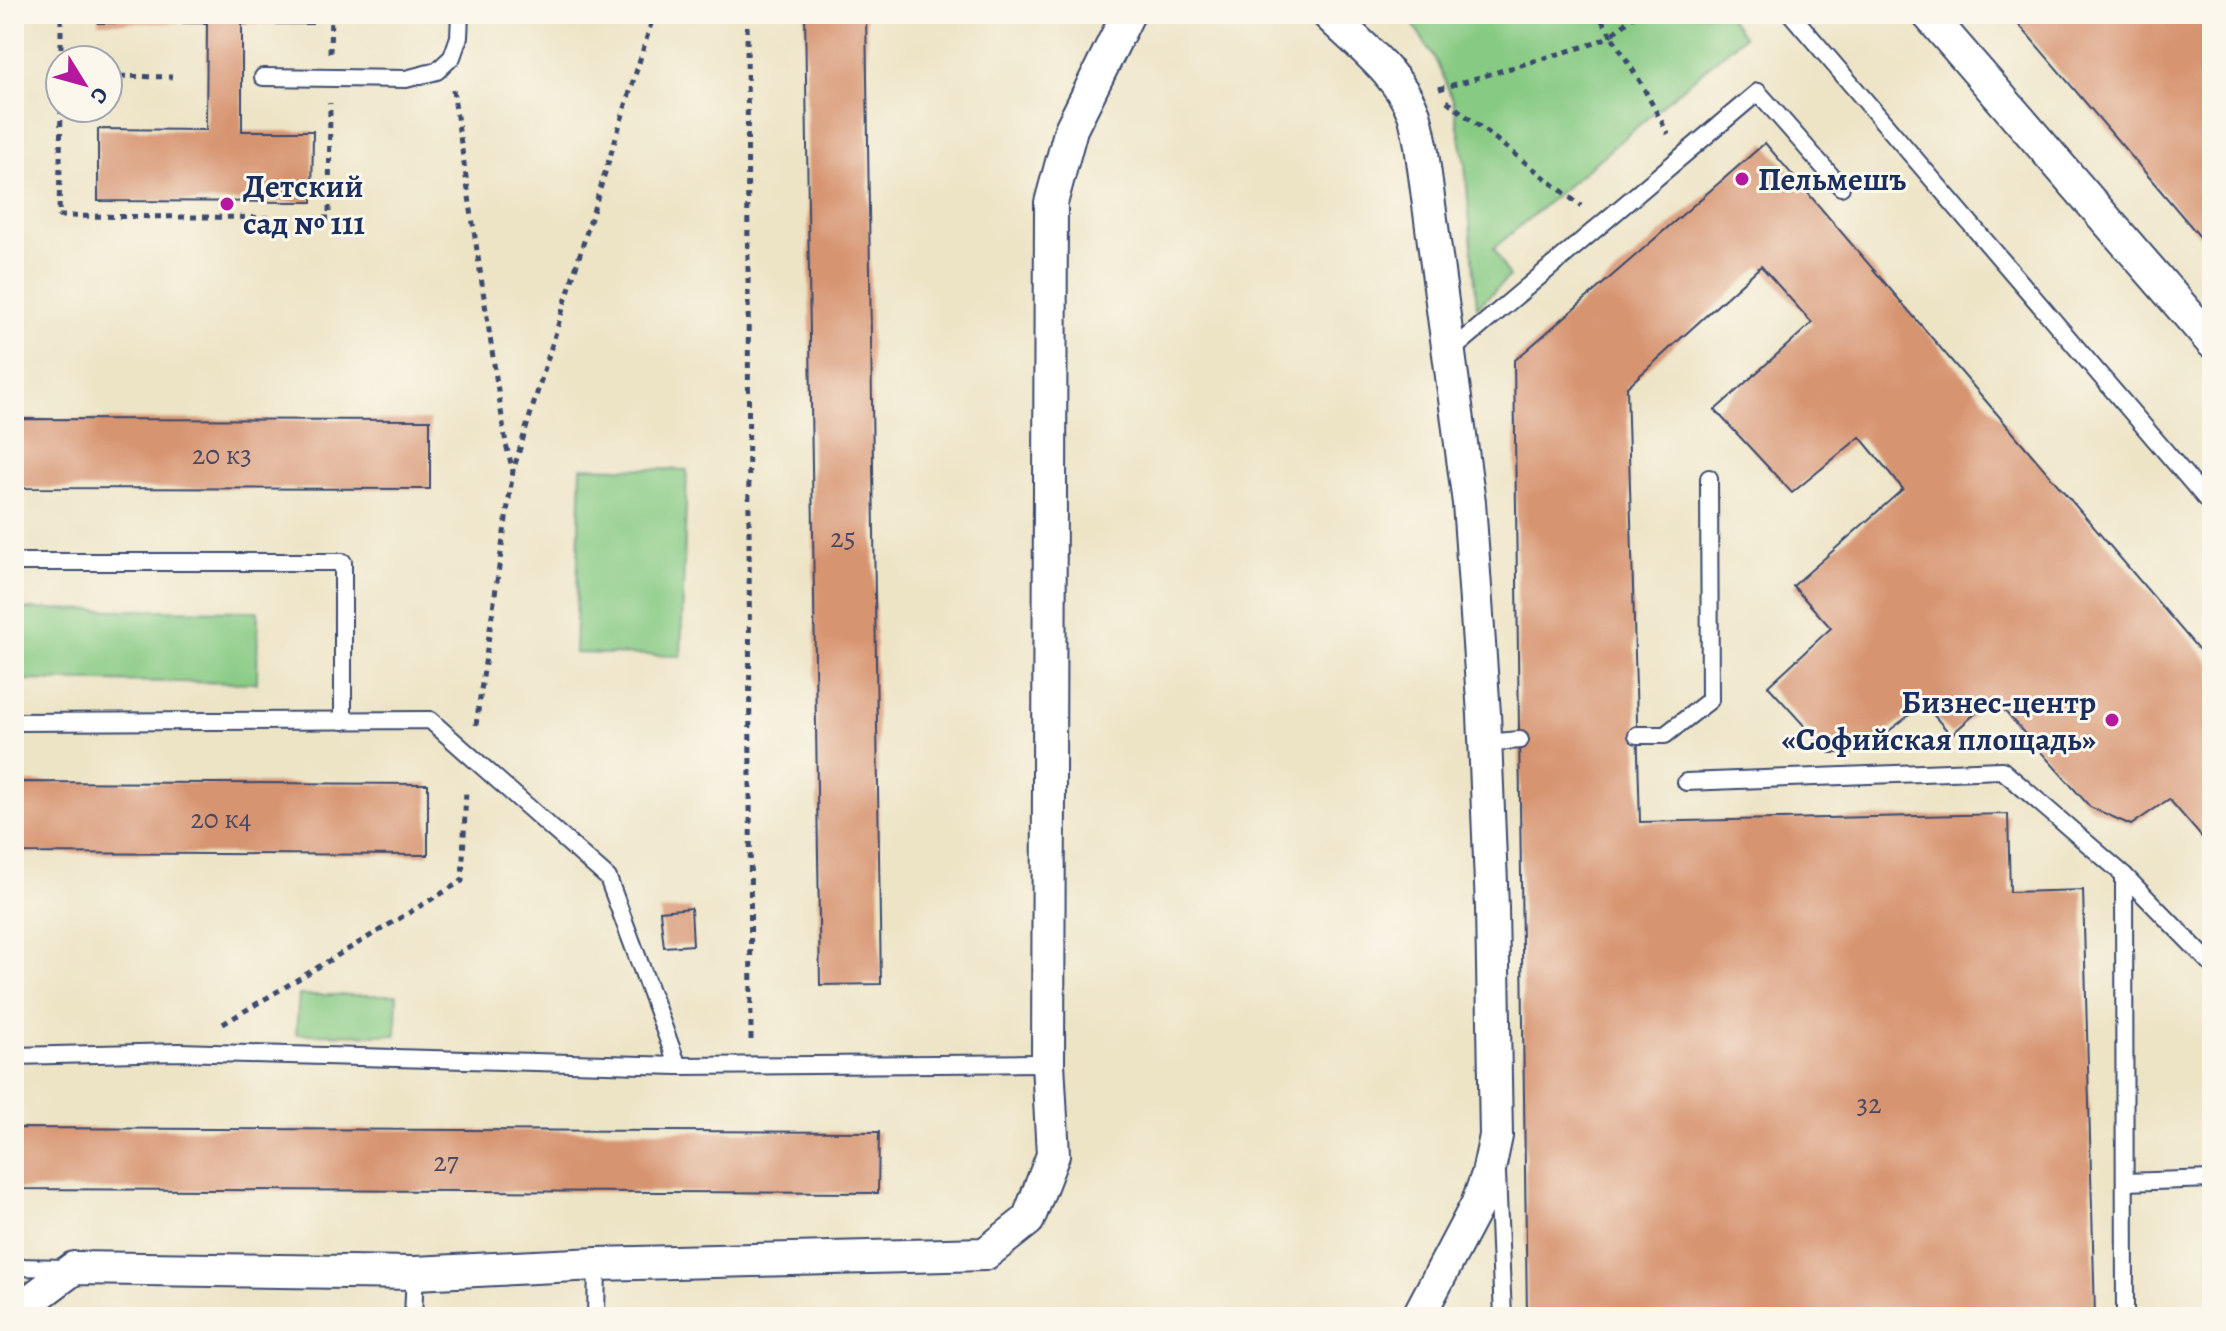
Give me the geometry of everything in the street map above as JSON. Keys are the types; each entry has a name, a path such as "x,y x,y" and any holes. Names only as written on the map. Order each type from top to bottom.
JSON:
{"street":[{"path":"1330,14 1386,71 1414,114 1421,145 1469,503 1485,743 1496,1136 1477,1205 1418,1317"},
{"path":"1928,14 2212,342"},
{"path":"14,1313 74,1268 415,1273 597,1264 985,1254 1028,1220 1053,1155 1048,1063 1051,203 1071,129 1125,16"}],"lane":[{"path":"263,77 406,79 437,71 452,57 459,37 460,14"},
{"path":"1791,14 2212,506"},
{"path":"1450,352 1758,92 1841,187"},
{"path":"1637,735 1665,735 1710,700 1709,478"},
{"path":"14,562 343,562 343,721"},
{"path":"14,722 430,720 608,878 678,1066"},
{"path":"1485,743 1520,740"},
{"path":"1686,782 2002,770 2124,875 2212,965"},
{"path":"2124,875 2125,1317"},
{"path":"14,1056 179,1052 678,1066 1048,1063"},
{"path":"1496,1136 1503,1317"},
{"path":"2125,1182 2212,1179"},
{"path":"596,1317 597,1264"},
{"path":"14,1267 74,1268"},
{"path":"413,1317 415,1273"}],"path":[{"path":"61,14 61,44"},
{"path":"61,124 59,216 329,218 331,14"},
{"path":"179,1052 462,881 468,754 478,719 513,471 654,14"},
{"path":"747,14 751,1066"},
{"path":"1598,14 1641,83 1681,158"},
{"path":"1603,223 1434,91 1596,43 1636,14"},
{"path":"452,57 453,89 506,444 513,471"},
{"path":"124,76 172,77"}],"green space":[{"path":"1407,14 1726,14 1744,36 1494,248 1509,277 1477,307 1465,164 1453,100 1436,61"},
{"path":"581,467 687,470 681,656 575,653"},
{"path":"14,609 258,611 257,683 14,680"},
{"path":"299,995 397,995 396,1035 296,1034"}],"building":[{"path":"98,14 313,14 312,24 242,24 242,131 313,131 312,202 98,201 98,129 206,130 207,23 98,23"},
{"path":"805,14 866,14 881,984 820,985"},
{"path":"2010,14 2206,14 2212,21 2212,251"},
{"path":"1765,143 2212,665 2212,849 2169,799 2131,825 2090,807 1993,698 1951,735 1924,704 1860,753 1829,753 1768,686 1831,628 1793,586 1903,489 1860,437 1792,493 1715,410 1812,323 1761,266 1627,387 1640,822 2008,814 2010,892 2083,890 2095,1315 1527,1317 1514,361"},
{"path":"14,419 430,420 430,489 14,488"},
{"path":"14,782 428,784 428,855 14,853"},
{"path":"691,908 693,945 664,947 660,911"},
{"path":"14,1128 879,1132 878,1193 14,1189"},
{"path":"2208,1199 2212,1199 2212,1301 2209,1301"}],"place":[{"name":"Пельмешъ","path":"1742,179"},
{"name":"Детский сад № 111","path":"227,204"},
{"name":"Бизнес-центр «Софийская площадь»","path":"2112,720"}]}
